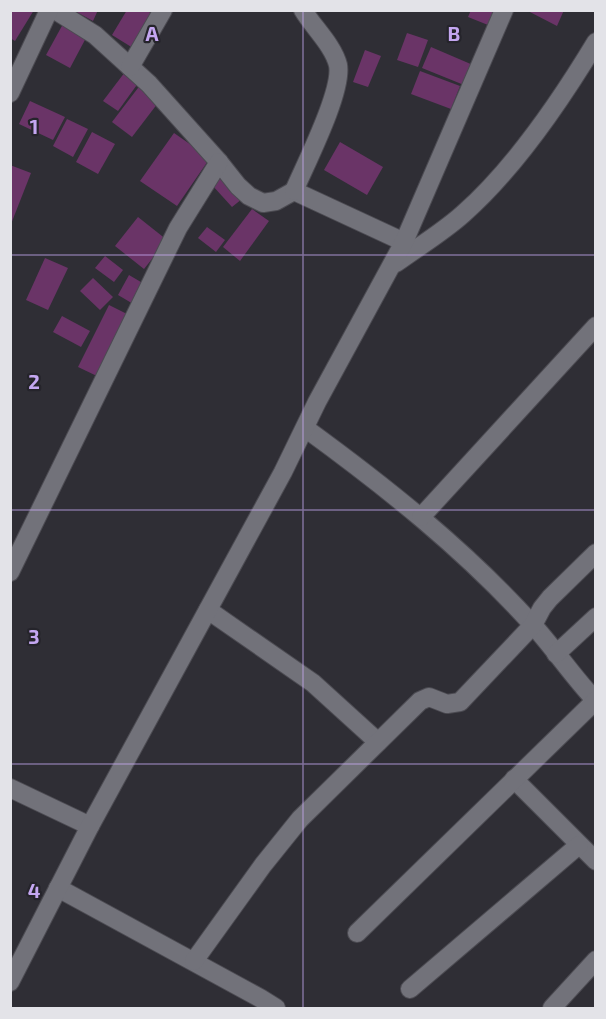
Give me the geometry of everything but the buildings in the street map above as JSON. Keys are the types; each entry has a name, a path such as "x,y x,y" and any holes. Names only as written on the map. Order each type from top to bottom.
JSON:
{"street":[{"path":"10,93 49,10"},
{"path":"55,10 95,35 130,67 169,105 238,186 249,196 263,203 276,201 294,191 328,110 338,78 338,64 303,10"},
{"path":"130,67 163,10"},
{"path":"10,982 90,826 283,472 404,242 504,10"},
{"path":"391,267 463,214 511,164 573,79 596,42"},
{"path":"10,572 178,228 219,162"},
{"path":"294,191 404,242"},
{"path":"421,517 596,326"},
{"path":"305,428 374,478 482,572 533,625 595,701 357,933"},
{"path":"194,961 263,865 300,819 424,698 447,704 460,702 533,625 550,598 596,553"},
{"path":"208,610 313,683 378,742"},
{"path":"556,654 596,617"},
{"path":"514,779 596,861"},
{"path":"10,788 90,826"},
{"path":"410,988 579,845"},
{"path":"58,888 276,1008"},
{"path":"552,1008 596,960"}]}
